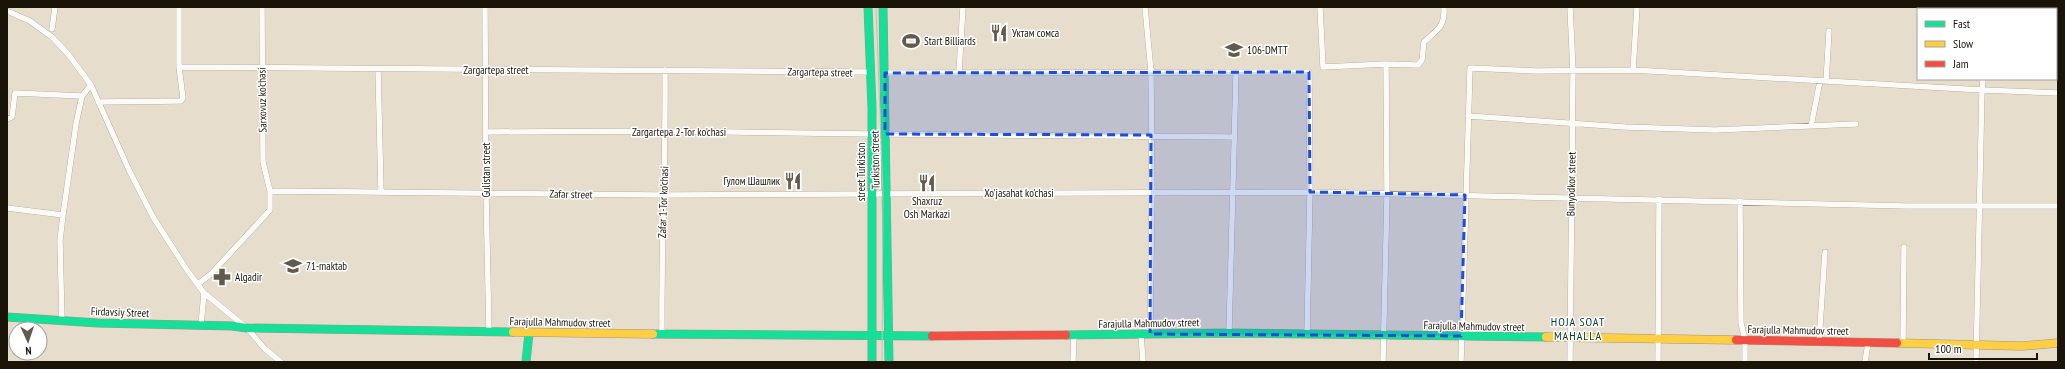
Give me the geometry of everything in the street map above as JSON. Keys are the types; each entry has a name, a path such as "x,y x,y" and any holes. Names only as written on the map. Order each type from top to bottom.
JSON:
{"main road":[{"name":"street Turkiston","path":"868,7 872,134 872,362"},
{"name":"Turkiston street","path":"883,7 889,362"},
{"name":"Firdavsiy Street","path":"7,318 232,326 247,328"},
{"name":"Farajulla Mahmudov street","path":"247,328 872,337 1307,334 1819,341 2022,346 2058,343"},
{"path":"526,362 529,333"}],"street":[{"path":"52,29 56,7"},
{"path":"98,102 181,101 183,98 179,67 179,7"},
{"name":"Sarxovuz ko'chasi","path":"198,284 211,274 270,210 270,191 263,162 261,67 262,7"},
{"name":"Gulistan street","path":"485,7 488,332"},
{"path":"959,72 963,7"},
{"path":"1145,7 1151,72 1152,193 1150,334"},
{"path":"1320,7 1323,67 1421,64 1424,42 1443,25 1445,17 1444,7"},
{"name":"Bunyodkor street","path":"1570,7 1573,71 1569,338 1570,362"},
{"path":"1633,70 1637,7"},
{"path":"7,11 30,21 52,37 68,54 91,86 153,217 204,293 247,328 265,349 281,362"},
{"path":"1811,126 1823,81 1829,31"},
{"path":"1382,362 1387,195 1386,64"},
{"name":"Zargartepa street","path":"179,67 871,72"},
{"path":"1461,362 1470,68 1573,71 1633,70 2058,93"},
{"path":"378,69 381,191"},
{"name":"Zafar 1-Tor ko'chasi","path":"662,335 663,195 666,131 665,70"},
{"path":"885,72 1309,72 1310,192 1307,334"},
{"path":"1229,334 1236,73"},
{"path":"1976,362 1983,80"},
{"path":"62,321 60,241 63,215 76,124 82,96 91,86"},
{"path":"7,119 12,117 15,93 82,96"},
{"path":"1468,116 1625,127 1715,130 1856,124"},
{"name":"Zargartepa 2-Tor ko'chasi","path":"486,132 666,131 872,134"},
{"path":"885,134 1234,136"},
{"name":"Zafar street","path":"270,191 663,195 872,193"},
{"name":"Xo'jasahat ko'chasi","path":"872,193 1310,192 1907,206 1981,204 2058,206"},
{"path":"1658,362 1659,199"},
{"path":"1740,201 1741,323 1745,340 1744,362"},
{"path":"7,208 63,215"},
{"path":"1903,343 1904,247"},
{"path":"1819,341 1825,252"},
{"path":"201,325 204,293"},
{"path":"1141,334 1143,362"},
{"path":"1074,335 1074,362"},
{"path":"1865,362 1868,343"}],"highlighted area":[{"path":"1309,72 1310,192 1465,195 1461,336 1150,334 1151,135 885,134 885,73"}],"tram line":[{"path":"876,7 883,193 882,362"}],"traffic: fast":[{"path":"868,7 872,108 872,362"},
{"path":"883,7 889,362"},
{"path":"7,317 98,323 232,326 247,328 513,332"},
{"path":"526,362 529,333"},
{"path":"1066,335 1229,333 1546,337"},
{"path":"653,334 932,336"}],"traffic: slow":[{"path":"513,332 653,334"},
{"path":"1546,337 1736,340"},
{"path":"1897,343 2022,346 2058,343"}],"traffic: jam":[{"path":"932,336 1066,335"},
{"path":"1736,340 1897,343"}],"place":[{"name":"Уктам сомса","path":"999,33"},
{"name":"Start Billiards","path":"911,41"},
{"name":"106-DMTT","path":"1234,50"},
{"name":"Гулом Шашлик","path":"793,181"},
{"name":"Shaxruz Osh Markazi","path":"927,183"},
{"name":"71-maktab","path":"293,266"},
{"name":"Algadir","path":"222,277"}],"district":[{"name":"HOJA SOAT MAHALLA","path":"1578,328"}]}
